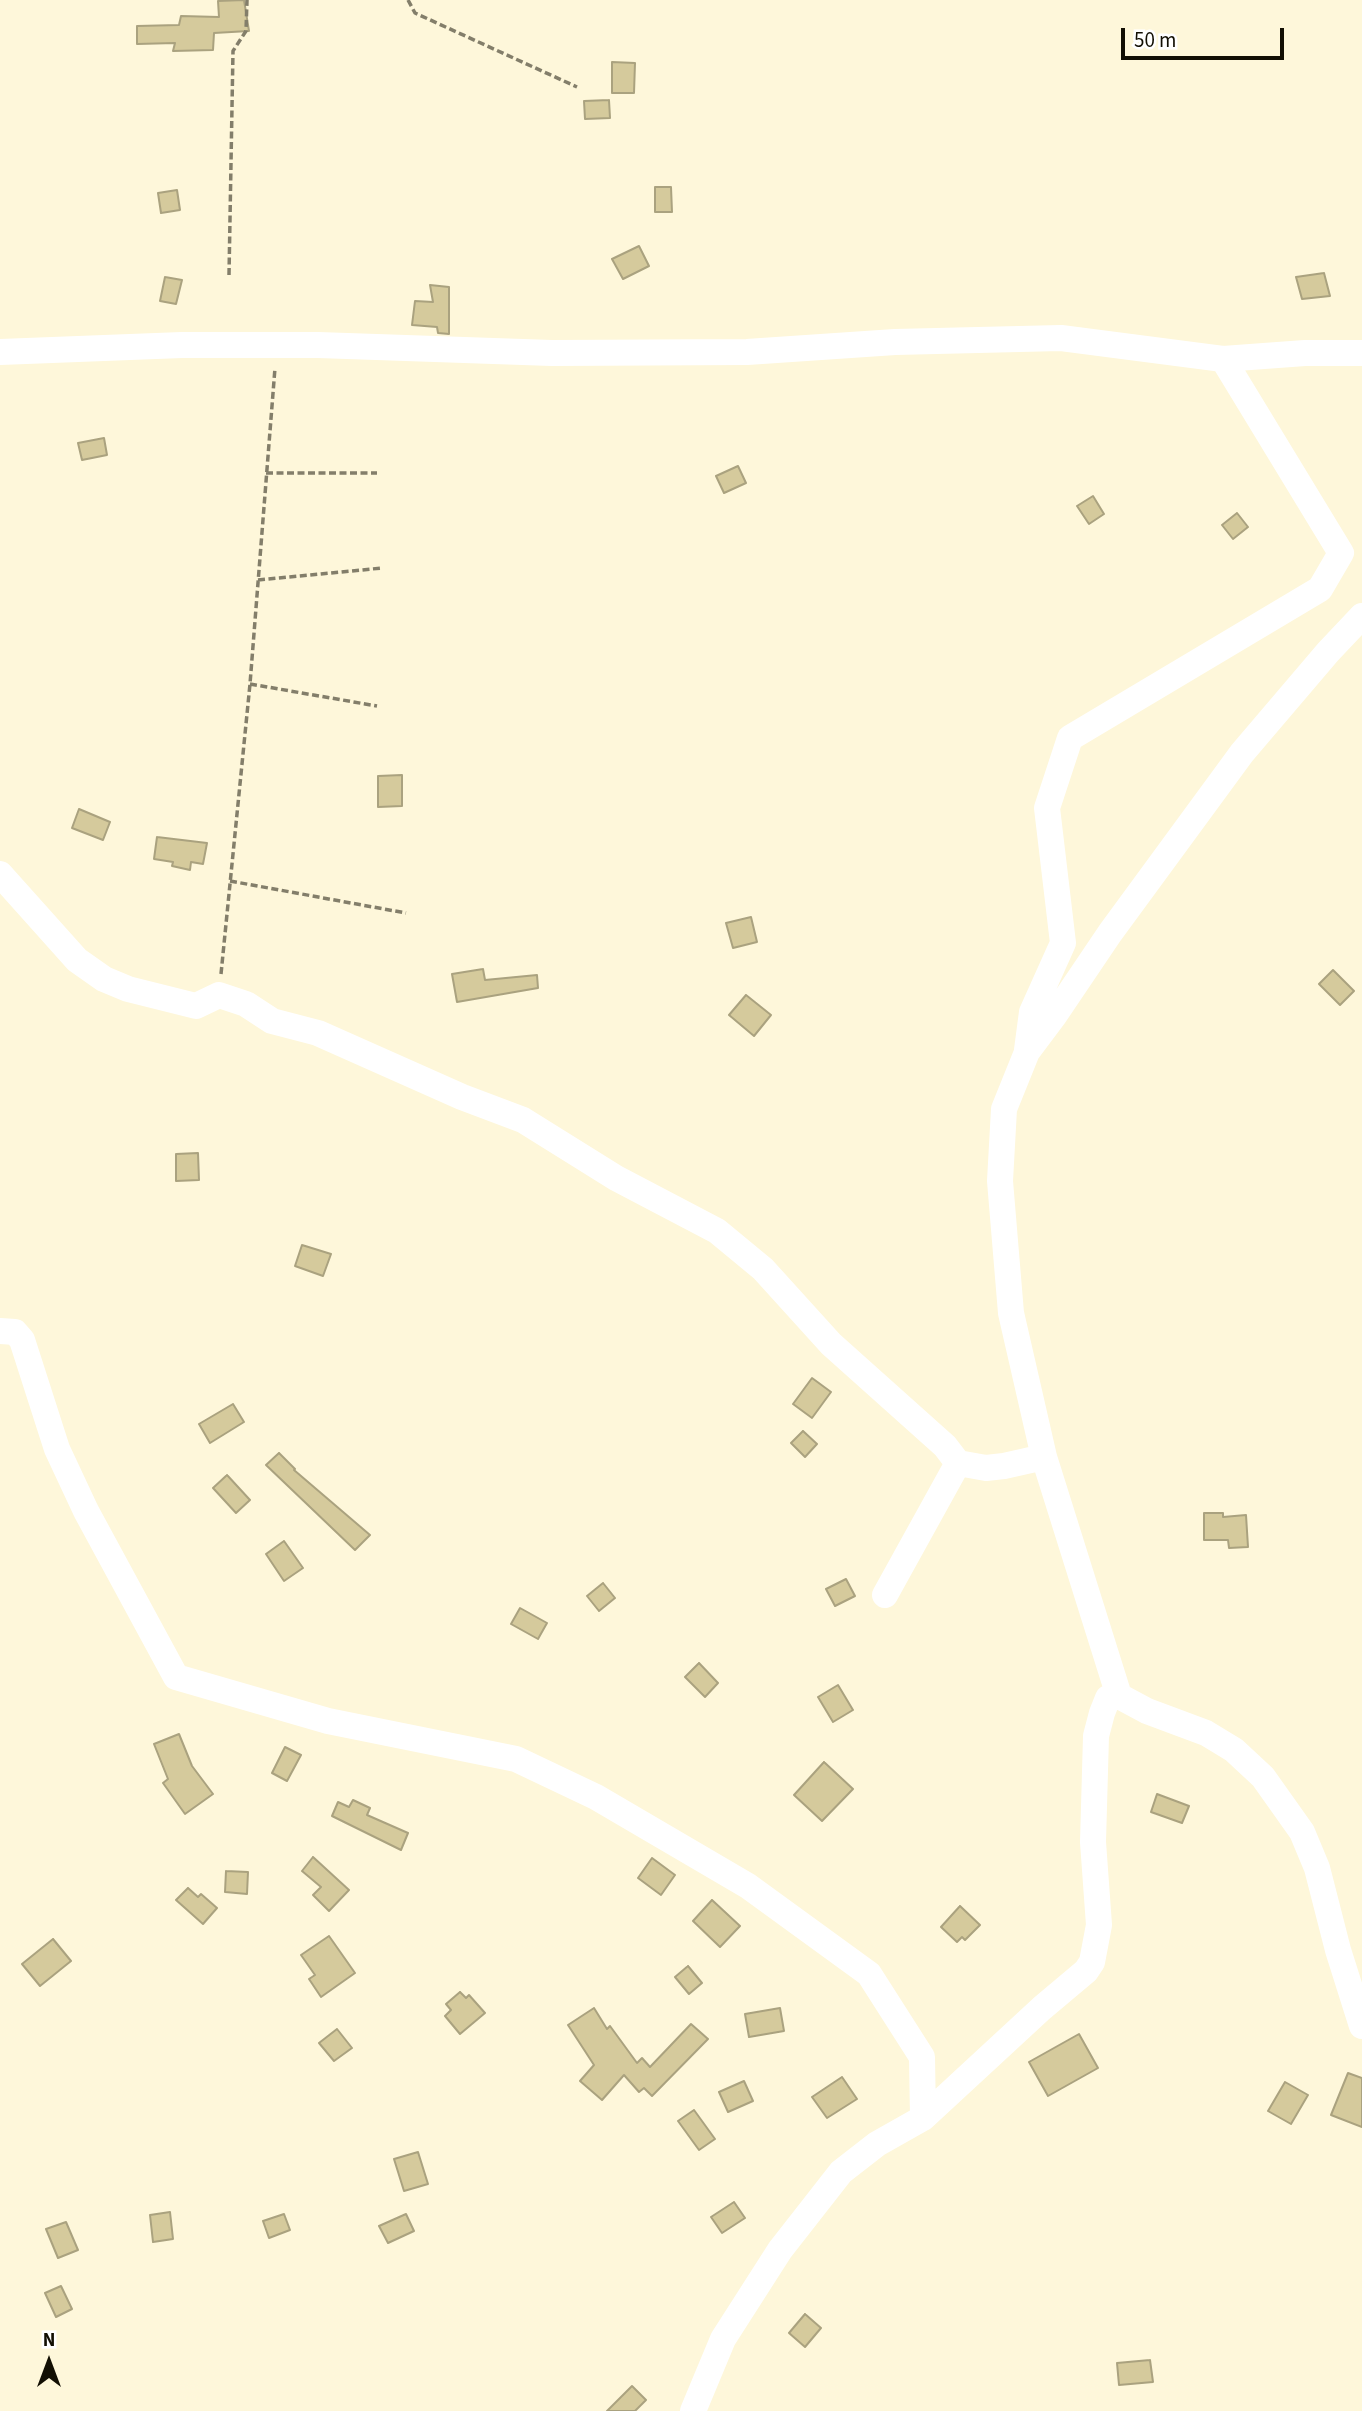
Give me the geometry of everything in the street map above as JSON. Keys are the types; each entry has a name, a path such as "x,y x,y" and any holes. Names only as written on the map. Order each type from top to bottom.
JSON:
{"street":[{"path":"0,352 182,345 416,347 552,353 733,352 895,342 1061,338 1223,359 1305,353 1362,353"},
{"path":"1027,1052 1032,1012 1063,943 1047,807 1070,738 1320,589 1341,553 1223,359"},
{"path":"1119,1696 1044,1457 1011,1313 1000,1181 1004,1109 1027,1052 1110,933 1242,753 1362,616"},
{"path":"0,874 77,960 104,979 128,989 195,1006 219,995 246,1004 272,1021 318,1033 462,1097 523,1120 617,1178 717,1231 763,1269 831,1344 945,1446 958,1464 986,1468 1044,1457"},
{"path":"0,1331 15,1332 22,1340 57,1449 86,1511 176,1677 328,1721 516,1759 596,1797 725,1872 869,1974 922,2057 923,2118"},
{"path":"885,1595 958,1464"},
{"path":"694,2411 723,2339 780,2250 841,2172 877,2144 923,2118 1086,1971 1092,1962 1099,1925 1093,1842 1097,1736 1108,1698 1119,1696 1147,1712 1206,1733 1234,1750 1263,1777 1302,1832 1317,1868 1338,1950 1362,2026"}],"path":[{"path":"229,275 233,51 246,31 247,0"},
{"path":"408,0 415,13 577,87"},
{"path":"219,995 250,684 277,345"},
{"path":"266,473 377,473"},
{"path":"258,580 382,568"},
{"path":"250,684 377,706"},
{"path":"230,881 406,913"}],"building":[{"path":"244,0 249,31 214,33 213,50 173,51 175,43 137,44 137,26 179,25 181,16 219,17 218,1"},
{"path":"612,62 635,63 634,93 612,93"},
{"path":"609,100 610,118 585,119 584,101"},
{"path":"655,187 671,187 672,212 655,212"},
{"path":"177,190 180,210 161,213 158,193"},
{"path":"639,246 649,266 623,279 612,259"},
{"path":"1324,273 1330,296 1302,299 1296,277"},
{"path":"165,277 182,280 176,304 160,301"},
{"path":"430,285 449,287 449,334 438,333 437,327 412,325 415,301 433,302"},
{"path":"104,438 107,455 82,460 78,443"},
{"path":"738,466 746,483 724,493 716,476"},
{"path":"1093,496 1104,514 1089,524 1077,506"},
{"path":"1237,513 1248,527 1233,539 1222,525"},
{"path":"402,775 402,806 378,807 378,776"},
{"path":"79,809 110,822 103,840 72,828"},
{"path":"157,837 207,843 203,864 191,862 190,870 172,866 173,862 154,859"},
{"path":"751,917 757,942 733,948 726,923"},
{"path":"483,969 485,980 537,975 538,988 457,1002 452,974"},
{"path":"1333,970 1354,991 1340,1005 1319,984"},
{"path":"746,995 771,1015 754,1036 729,1015"},
{"path":"198,1153 199,1180 176,1181 176,1154"},
{"path":"302,1245 331,1254 323,1276 295,1266"},
{"path":"812,1378 831,1392 812,1418 793,1404"},
{"path":"233,1404 244,1422 210,1443 199,1424"},
{"path":"803,1431 817,1444 805,1457 791,1443"},
{"path":"279,1453 294,1470 370,1535 355,1550 266,1465"},
{"path":"227,1475 250,1500 236,1513 213,1488"},
{"path":"1204,1513 1223,1513 1223,1517 1246,1515 1248,1547 1229,1548 1228,1540 1204,1540"},
{"path":"284,1541 303,1568 284,1581 266,1554"},
{"path":"846,1579 855,1596 835,1606 826,1589"},
{"path":"603,1583 615,1598 599,1611 587,1596"},
{"path":"520,1608 547,1623 538,1639 511,1624"},
{"path":"699,1663 718,1683 705,1697 685,1677"},
{"path":"838,1685 853,1710 833,1722 818,1697"},
{"path":"179,1734 192,1766 213,1794 185,1814 163,1783 168,1779 154,1744"},
{"path":"285,1747 301,1755 287,1781 272,1773"},
{"path":"824,1762 853,1789 822,1821 794,1795"},
{"path":"1157,1794 1189,1806 1182,1823 1151,1812"},
{"path":"353,1800 370,1808 367,1815 408,1833 401,1850 332,1816 338,1802 349,1807"},
{"path":"313,1857 349,1890 329,1911 313,1895 321,1887 302,1871"},
{"path":"652,1858 675,1875 661,1895 638,1878"},
{"path":"226,1871 248,1872 247,1894 225,1892"},
{"path":"188,1888 198,1897 201,1894 217,1908 203,1924 176,1900"},
{"path":"712,1900 740,1926 720,1947 693,1921"},
{"path":"960,1906 980,1925 965,1940 962,1937 957,1942 941,1927"},
{"path":"329,1936 355,1973 321,1997 309,1979 315,1975 301,1955"},
{"path":"53,1939 71,1961 40,1986 22,1964"},
{"path":"688,1966 702,1983 689,1994 675,1977"},
{"path":"460,1992 466,1998 469,1995 485,2013 460,2034 445,2016 451,2010 446,2004"},
{"path":"594,2008 607,2029 610,2026 637,2063 642,2058 650,2067 691,2024 708,2039 652,2096 644,2088 639,2092 624,2075 602,2100 580,2081 594,2065 568,2025"},
{"path":"780,2008 784,2031 749,2037 745,2014"},
{"path":"337,2029 352,2048 334,2061 319,2043"},
{"path":"1079,2034 1098,2068 1048,2096 1029,2062"},
{"path":"1348,2073 1362,2078 1362,2127 1331,2115"},
{"path":"842,2077 857,2099 827,2118 812,2097"},
{"path":"744,2081 753,2101 728,2112 719,2092"},
{"path":"1285,2082 1308,2095 1291,2124 1268,2111"},
{"path":"694,2110 715,2139 699,2150 678,2121"},
{"path":"418,2152 428,2184 404,2191 394,2159"},
{"path":"734,2202 745,2218 722,2233 711,2217"},
{"path":"170,2212 173,2239 153,2242 150,2215"},
{"path":"284,2214 290,2230 269,2238 263,2221"},
{"path":"406,2214 414,2231 388,2243 379,2226"},
{"path":"66,2222 78,2250 58,2258 46,2229"},
{"path":"61,2286 72,2309 56,2317 45,2293"},
{"path":"805,2314 821,2328 805,2347 789,2333"},
{"path":"1150,2360 1153,2382 1119,2385 1117,2363"},
{"path":"632,2386 646,2400 635,2411 607,2411"}]}
